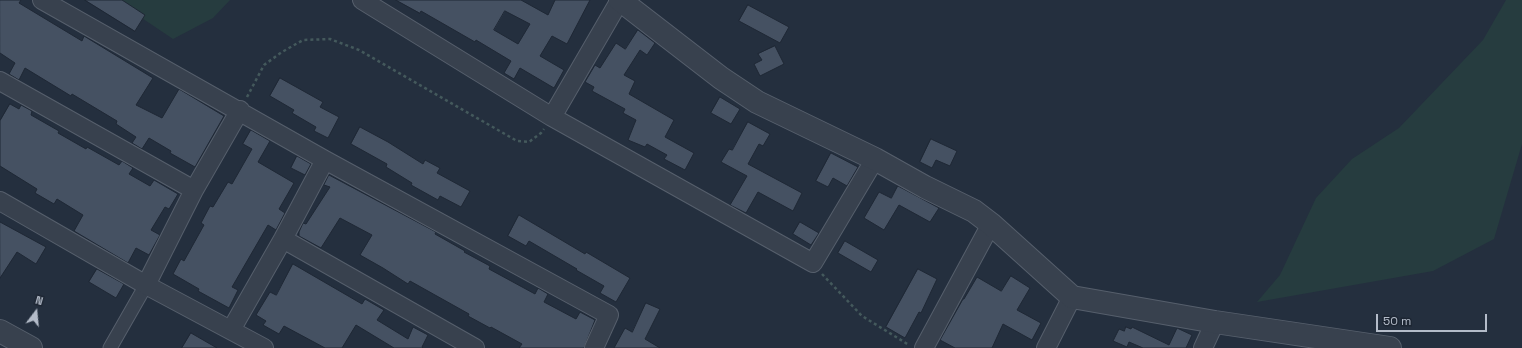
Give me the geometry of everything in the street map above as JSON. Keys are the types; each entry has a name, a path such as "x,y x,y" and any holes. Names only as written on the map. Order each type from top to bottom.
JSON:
{"street":[{"path":"42,0 240,110 325,160 609,315 594,348"},
{"path":"362,0 552,117 812,263 875,159"},
{"path":"552,117 620,0 721,78 757,102 875,159 925,187 974,211 991,224 1072,297 1216,322 1390,348"},
{"path":"0,81 109,144 194,190"},
{"path":"110,348 146,285 194,190 240,110"},
{"path":"231,330 283,239 325,160"},
{"path":"0,201 146,285 264,348"},
{"path":"924,348 991,224"},
{"path":"283,239 475,348"},
{"path":"1046,348 1072,297"},
{"path":"1202,348 1216,322"},
{"path":"0,331 31,348"}],"path":[{"path":"240,110 264,65 302,40 330,39 359,50 517,141 529,142 541,133 552,117"},
{"path":"812,263 862,316 915,348"}],"green space":[{"path":"115,0 230,0 213,18 173,39"},
{"path":"1506,0 1522,0 1522,144 1494,239 1433,271 1257,302 1280,275 1316,198 1352,159 1399,128 1483,40"}],"building":[{"path":"0,0 21,0 19,3 82,41 84,36 153,78 136,105 162,118 179,89 224,116 195,167 170,153 171,151 149,138 142,149 132,143 136,137 116,124 117,121 72,94 71,96 25,68 19,80 9,74 15,63 0,53"},
{"path":"85,0 122,0 145,15 135,31"},
{"path":"396,0 521,0 548,15 555,0 590,0 567,44 552,36 540,56 564,70 554,88 520,68 514,79 504,73 511,61 476,40 475,42 421,11 420,13","holes":["505,11 530,24 518,44 494,30"]},
{"path":"748,5 789,27 780,43 739,21"},
{"path":"638,30 655,43 647,55 640,50 624,75 635,81 629,94 674,120 665,137 694,153 685,170 664,159 667,155 647,144 645,147 628,140 636,120 623,113 625,109 592,91 594,87 585,82 595,65 600,68 616,43 625,49"},
{"path":"775,46 784,64 760,76 754,64 762,60 758,54"},
{"path":"280,78 323,102 320,107 339,117 328,138 314,131 316,127 292,113 294,110 270,96"},
{"path":"720,97 740,109 731,124 711,113"},
{"path":"10,104 19,109 21,105 32,111 31,115 86,149 87,147 119,165 122,161 133,168 129,174 150,186 154,180 178,194 169,209 165,207 151,230 160,235 149,255 136,248 128,263 74,231 83,215 57,199 54,204 35,193 37,189 0,166 0,121"},
{"path":"748,122 770,134 763,146 759,144 748,164 802,193 793,211 758,192 746,213 730,205 747,176 721,162 729,149 732,150"},
{"path":"360,127 388,142 423,164 425,160 440,168 437,173 470,191 461,207 440,196 438,200 411,185 412,183 386,167 387,164 351,144"},
{"path":"251,130 270,141 258,162 294,183 279,209 285,213 276,230 268,225 232,287 238,290 229,308 198,291 199,289 173,274 181,259 184,261 204,225 201,223 210,206 213,207 228,182 232,184 252,149 243,144"},
{"path":"931,139 957,151 950,166 936,160 932,168 920,162"},
{"path":"831,153 858,167 847,186 833,178 828,187 816,181"},
{"path":"297,156 311,164 305,175 291,168"},
{"path":"329,175 436,232 435,234 490,266 489,269 535,294 538,288 548,294 544,302 576,319 580,312 595,320 584,348 519,348 522,344 468,316 469,314 410,281 408,284 360,255 372,235 340,218 321,248 299,236 303,223 306,224 330,187 324,185"},
{"path":"898,186 939,208 930,222 899,205 884,230 864,218 879,192 891,198"},
{"path":"519,215 585,254 586,252 630,278 616,302 600,293 604,286 576,270 577,269 529,241 526,246 508,236"},
{"path":"0,222 46,247 36,264 17,252 0,278"},
{"path":"800,222 819,233 811,245 793,234"},
{"path":"845,241 878,260 871,272 838,253"},
{"path":"293,264 362,304 365,299 384,310 377,320 408,339 413,327 428,335 422,347 423,348 394,348 356,325 342,348 325,348 284,326 279,334 263,325 266,321 256,315 270,292 276,295"},
{"path":"97,269 124,284 116,298 89,282"},
{"path":"918,269 937,279 921,313 919,312 905,338 886,327"},
{"path":"1011,276 1030,288 1017,310 1041,323 1032,340 1003,324 992,348 955,348 940,340 977,277 1001,291"},
{"path":"646,303 660,309 645,339 660,348 614,348 625,328 632,332"},
{"path":"1126,327 1131,329 1132,327 1169,345 1177,328 1192,335 1186,348 1143,348 1129,342 1127,347 1113,341 1119,329 1124,331"},
{"path":"191,333 217,348 182,348"}]}
